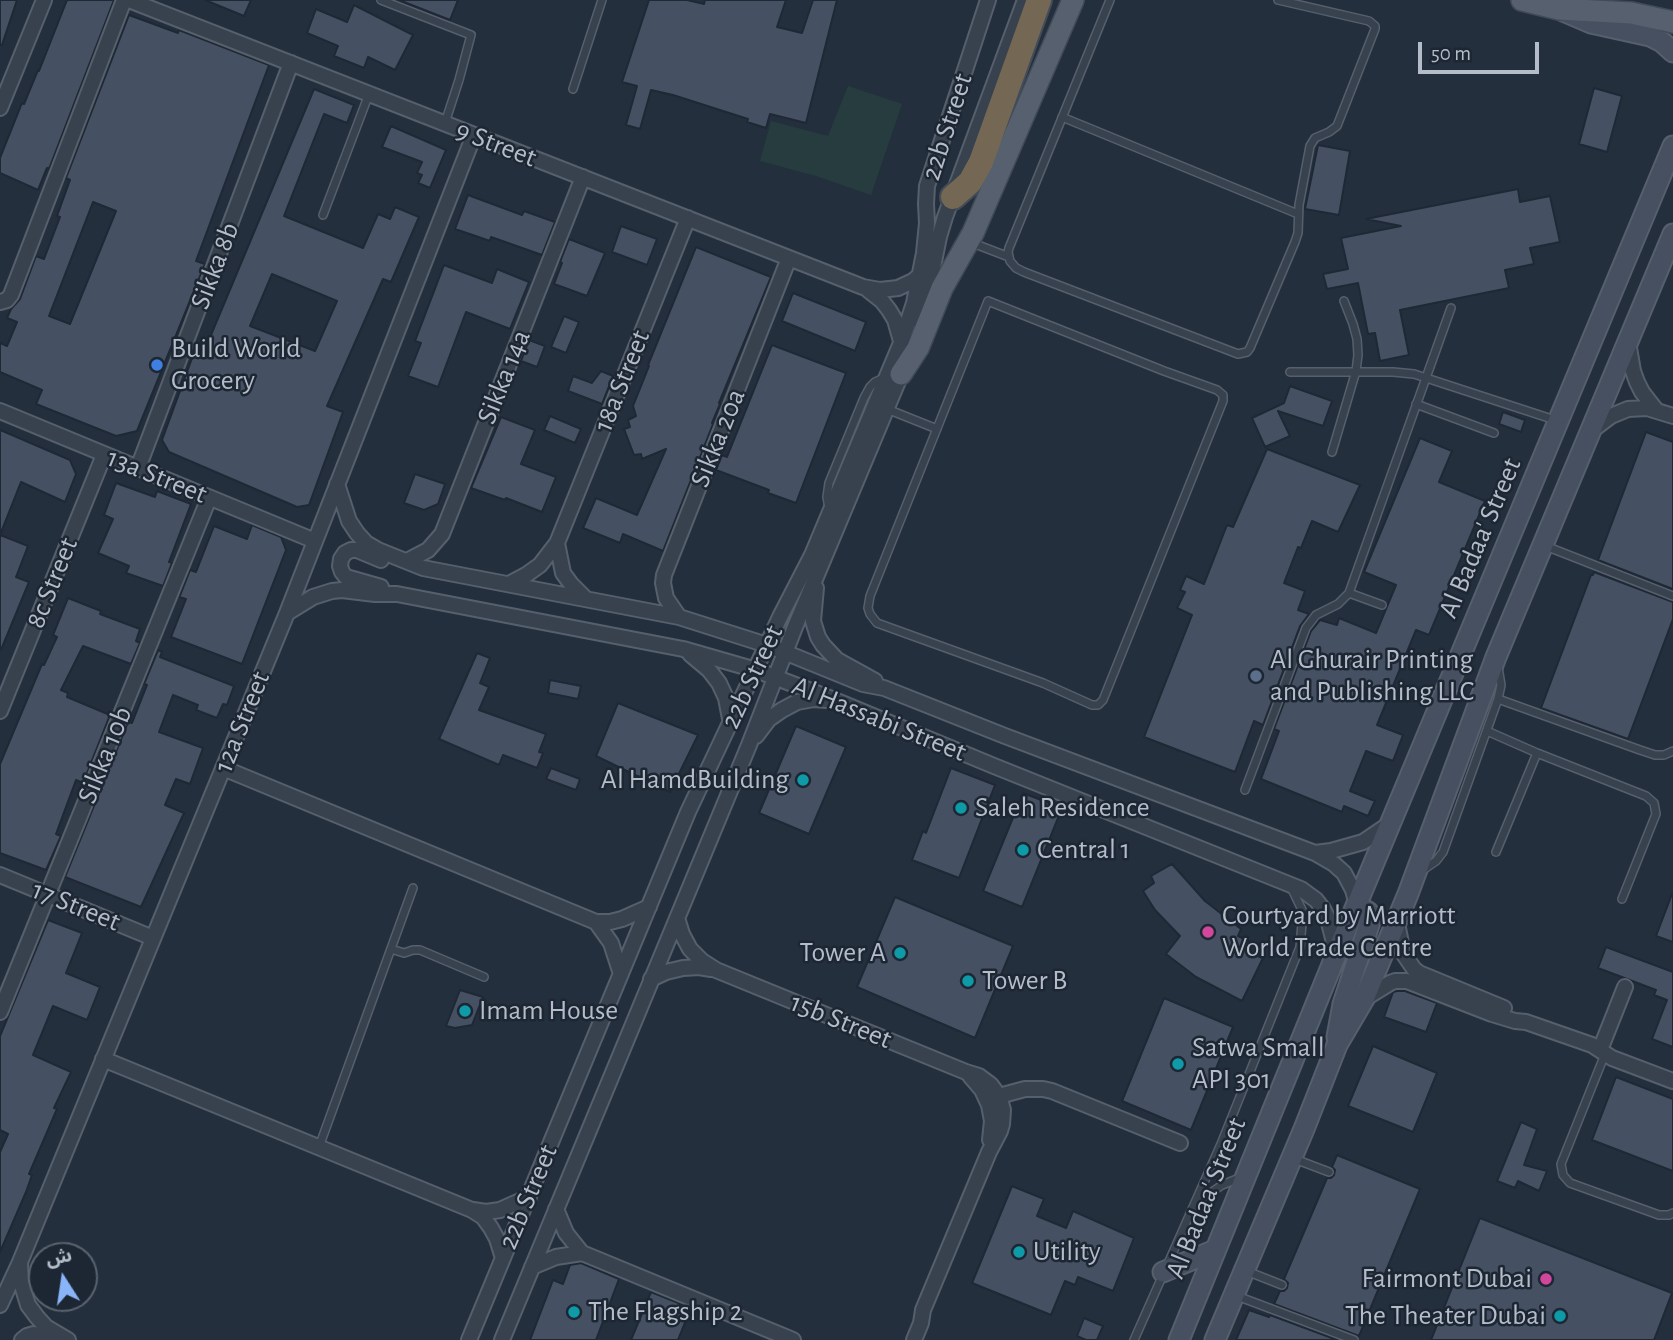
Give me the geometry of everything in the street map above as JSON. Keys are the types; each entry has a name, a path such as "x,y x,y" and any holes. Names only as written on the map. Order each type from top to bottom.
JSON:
{"highway":[{"path":"953,197 970,182 981,162 1039,0"}],"main road":[{"path":"894,375 918,348 942,288 969,242 1073,0"},
{"path":"1522,0 1559,9 1591,23 1650,36 1673,52"},
{"path":"1559,9 1631,13 1673,22"},
{"name":"Al Badaa' Street","path":"1179,1340 1673,146"},
{"path":"1214,1340 1337,1045 1364,999 1416,874 1496,657 1673,234"},
{"path":"1337,1045 1343,1004 1370,922 1368,912 1357,905"},
{"path":"1163,1272 1215,1250"}],"street":[{"path":"0,108 44,0"},
{"path":"0,302 11,295 126,0"},
{"name":"9 Street","path":"126,0 863,287 873,293 889,310 895,320 901,342"},
{"name":"22b Street","path":"502,1340 887,409 901,342 920,275 926,233 928,186 988,0"},
{"name":"22b Street","path":"469,1340 688,812 807,565 926,300 939,237 1025,0"},
{"name":"Sikka 8b","path":"138,468 291,63"},
{"name":"12a Street","path":"0,1305 287,613 474,135"},
{"name":"Sikka 14a","path":"407,561 428,550 442,534 583,177"},
{"name":"18a Street","path":"509,584 534,571 557,543 688,218"},
{"name":"Sikka 20a","path":"679,617 666,598 664,575 789,258"},
{"name":"9 Street","path":"863,287 880,290 898,288 920,275"},
{"path":"1628,342 1637,382 1656,410"},
{"path":"1590,432 1611,416 1628,409 1656,410 1673,416"},
{"name":"13a Street","path":"0,411 315,541"},
{"name":"8c Street","path":"0,712 104,455"},
{"name":"Al Hassabi Street","path":"337,484 349,521 357,533 378,550 424,568 679,617 767,645 863,684 884,688 1315,853 1344,873 1357,905"},
{"name":"Sikka 10b","path":"0,1012 209,498"},
{"path":"557,543 566,579 587,600"},
{"path":"397,594 346,577 340,566 345,553 357,550 391,565 424,568"},
{"path":"818,571 813,621 818,637 836,660 884,688"},
{"name":"Al Hassabi Street","path":"287,613 313,597 332,591 397,594 683,649 756,670 1289,883 1309,894 1323,909 1337,954"},
{"path":"683,649 703,664 719,683 726,698 731,723"},
{"path":"749,745 769,719 797,702 814,699 837,701"},
{"path":"223,768 596,922 622,919 649,907"},
{"path":"1315,853 1363,842 1392,823"},
{"name":"17 Street","path":"0,875 153,938"},
{"name":"15b Street","path":"677,919 690,949 716,970 985,1080 999,1096"},
{"path":"1396,921 1404,953 1419,973 1506,1010 1526,1022 1592,1045 1619,1061 1673,1081"},
{"path":"596,922 611,943 621,974"},
{"name":"15b Street","path":"651,979 683,968 716,970"},
{"path":"1364,999 1390,983 1407,981 1492,1014 1526,1022"},
{"path":"1602,1052 1625,987"},
{"path":"103,1059 472,1210 483,1217 491,1227 503,1258"},
{"path":"966,1072 982,1090 989,1105 992,1121 989,1152"},
{"path":"914,1340 923,1310 1003,1124 999,1096 1025,1089 1052,1091 1180,1143"},
{"path":"472,1210 500,1210 529,1197"},
{"path":"556,1209 566,1233 582,1253 793,1340"},
{"path":"532,1267 556,1257 582,1253"},
{"path":"20,1262 21,1282 29,1305 46,1326 68,1340"},
{"path":"903,1340 923,1310"},
{"path":"22,1340 34,1334 49,1340"}],"lane":[{"path":"381,0 471,35 445,124"},
{"path":"573,89 602,0"},
{"path":"1110,0 1009,248 1009,257 1013,265 1024,272 1238,354 1247,352 1250,348 1295,242 1312,142 1337,126 1376,29 1369,21 1278,0"},
{"path":"323,215 369,94"},
{"path":"1062,117 1298,214"},
{"path":"969,242 1009,257"},
{"path":"988,301 1217,390 1223,395 1223,401 1119,661 1103,700 1098,705 877,623 870,614 870,597 937,429 988,301"},
{"path":"1332,452 1356,371 1358,355 1357,339 1344,301"},
{"path":"1245,790 1306,628 1316,615 1338,604 1349,593 1451,309"},
{"path":"1290,372 1404,372 1559,421"},
{"path":"1416,404 1494,433"},
{"path":"887,409 937,429"},
{"path":"1543,545 1673,596"},
{"path":"1349,593 1382,605"},
{"path":"1416,874 1432,864 1443,852 1498,699 1500,678 1496,657"},
{"path":"1498,699 1640,751 1655,755 1673,751"},
{"path":"1487,731 1646,796 1654,803 1656,814 1622,899"},
{"path":"1496,852 1537,753"},
{"path":"1134,1340 1221,1144 1300,947 1303,912 1289,883"},
{"path":"319,1147 413,888"},
{"path":"391,949 404,953 419,950 484,977"},
{"path":"1602,1052 1561,1164 1563,1175 1570,1183 1659,1215 1673,1213"},
{"path":"1292,1157 1329,1172"},
{"path":"1192,1207 1211,1192 1245,1175"},
{"path":"1244,1270 1282,1285"},
{"path":"1233,1295 1354,1340"}],"green space":[{"path":"848,86 902,104 871,195 760,161 771,121 828,136"}],"building":[{"path":"0,0 17,0 2,45 0,45"},
{"path":"67,0 114,0 49,169 47,168 38,190 0,173 0,158"},
{"path":"205,0 251,0 244,16"},
{"path":"399,0 458,0 450,20"},
{"path":"649,0 687,0 704,4 705,0 786,0 777,27 802,33 813,0 837,0 806,123 770,114 766,128 747,122 748,119 651,90 640,129 626,125 637,86 622,82"},
{"path":"354,5 413,35 395,70 368,57 364,68 334,56 338,46 307,33 316,9 347,22"},
{"path":"129,15 178,33 179,30 269,65 196,261 205,264 137,431 116,436 36,404 42,390 0,372 0,343 7,346 17,322 7,318 20,299 36,256 44,259 60,217 57,216 70,180 66,178","holes":["93,202 116,211 70,324 49,316"]},
{"path":"1594,88 1622,96 1607,152 1579,144"},
{"path":"314,89 354,105 347,123 324,114 284,216 363,248 378,214 390,219 395,207 419,217 391,282 383,279 327,406 343,412 309,505 297,507 169,452 162,440 195,350 203,354","holes":["272,274 337,301 315,351 250,326"]},
{"path":"391,126 446,150 430,188 418,183 422,175 417,173 422,162 382,147"},
{"path":"1318,145 1350,151 1339,215 1305,209"},
{"path":"1518,189 1520,202 1550,196 1560,242 1530,248 1534,264 1505,270 1509,288 1400,310 1409,355 1380,361 1375,333 1368,334 1358,283 1327,289 1323,274 1348,269 1341,238 1401,226 1366,219"},
{"path":"468,195 522,215 524,211 555,222 542,255 491,237 490,241 455,229"},
{"path":"621,226 657,239 647,265 612,252"},
{"path":"569,239 605,253 587,296 554,284"},
{"path":"696,247 771,277 719,403 663,551 623,534 620,543 583,528 596,498 637,515 666,449 642,459 641,454 634,455 624,429 630,427 628,420 636,416 633,406"},
{"path":"444,265 492,283 497,269 529,282 510,329 466,312 438,387 408,376 421,343 415,341"},
{"path":"793,293 866,322 855,351 782,321"},
{"path":"564,316 579,322 566,353 551,347"},
{"path":"529,340 545,346 537,367 521,361"},
{"path":"772,345 846,373 796,503 716,470 722,455 727,457"},
{"path":"601,371 613,376 602,404 568,391 573,376 592,383"},
{"path":"1290,386 1332,401 1323,426 1278,411 1290,436 1265,447 1252,418 1284,403"},
{"path":"1503,412 1525,420 1521,432 1499,424"},
{"path":"550,416 581,429 575,443 544,430"},
{"path":"501,417 535,430 521,464 556,477 542,512 471,488"},
{"path":"0,430 70,460 76,474 65,502 21,482 0,535"},
{"path":"1646,432 1673,442 1673,589 1598,560"},
{"path":"1420,438 1452,451 1439,482 1485,501 1429,635 1416,630 1377,725 1403,735 1393,761 1366,751 1350,791 1375,801 1368,816 1344,806 1342,812 1261,779 1279,731 1274,729 1311,631 1320,620 1337,625 1339,618 1376,633 1396,585 1364,572"},
{"path":"1267,449 1360,485 1338,532 1312,521 1301,548 1298,547 1284,583 1305,591 1298,610 1309,614 1300,626 1263,725 1254,721 1235,772 1144,737 1192,615 1177,608 1185,592 1180,590 1186,576 1204,584 1227,525 1233,527"},
{"path":"415,474 445,484 438,504 424,510 404,503"},
{"path":"116,483 155,497 157,491 191,504 163,586 126,573 129,566 98,553 113,519 104,515"},
{"path":"252,525 281,537 286,550 242,664 171,637 186,599 179,597 190,570 196,572 214,526 247,539"},
{"path":"0,535 28,546 16,577 29,582 1,650 0,649"},
{"path":"1594,572 1673,602 1673,619 1628,739 1541,708"},
{"path":"68,598 140,629 136,641 140,643 131,664 83,646 61,690 68,693 67,697 110,715 83,783 76,780 56,834 61,836 46,870 0,853 0,764 42,664 44,665 57,637 53,635"},
{"path":"158,650 162,652 160,657 234,686 227,705 223,704 217,718 196,710 198,705 173,695 159,732 203,748 190,784 176,779 165,805 184,813 141,907 65,877 128,722 132,723"},
{"path":"477,653 490,658 480,683 489,687 479,710 546,734 539,752 543,753 537,768 503,755 499,765 439,739"},
{"path":"550,680 581,686 578,699 548,693"},
{"path":"618,703 698,735 670,792 596,756"},
{"name":"Al HamdBuilding","path":"796,726 846,747 809,834 759,813"},
{"path":"551,768 580,779 576,790 546,779"},
{"name":"Saleh Residence","path":"951,768 995,785 959,878 912,860 923,831 926,833"},
{"name":"Central 1","path":"1023,793 1062,808 1022,907 983,891"},
{"name":"Courtyard by Marriott World Trade Centre","path":"1172,864 1205,901 1241,929 1238,936 1253,943 1250,953 1263,958 1242,1001 1196,977 1166,954 1180,936 1155,910 1143,891 1154,883 1151,876"},
{"path":"1673,894 1673,942 1656,936"},
{"path":"895,897 1013,946 975,1038 857,987"},
{"path":"48,920 82,933 66,973 100,987 87,1020 53,1006 33,1055 71,1072 54,1108 57,1109 29,1174 32,1175 26,1192 0,1252 0,1152 8,1134 0,1130 0,1036"},
{"path":"1606,947 1673,972 1673,1047 1652,1039 1667,1000 1654,995 1656,990 1598,968"},
{"name":"Imam House","path":"460,990 483,997 472,1025 455,1028 446,1026"},
{"path":"1405,991 1437,1003 1426,1032 1384,1017 1393,992"},
{"name":"Satwa Small API 301","path":"1164,998 1233,1027 1191,1130 1122,1101"},
{"path":"1373,1046 1437,1073 1413,1132 1348,1106"},
{"path":"1616,1077 1673,1099 1673,1171 1592,1140"},
{"path":"1521,1122 1537,1129 1524,1165 1547,1171 1539,1191 1518,1181 1515,1188 1497,1181"},
{"name":"Fairmont Dubai","path":"1337,1155 1420,1189 1359,1336 1274,1304 1280,1291 1287,1288 1288,1283 1284,1279 1327,1178 1334,1175 1335,1170 1332,1167"},
{"name":"Utility","path":"1012,1186 1044,1199 1037,1216 1066,1228 1073,1211 1134,1238 1113,1291 1078,1277 1075,1285 1065,1281 1051,1315 972,1283"},
{"name":"Fairmont Dubai","path":"1480,1218 1672,1293 1654,1340 1431,1340"},
{"name":"The Flagship 2","path":"581,1263 619,1279 596,1340 530,1340 553,1280 563,1284 570,1265"},
{"path":"651,1292 691,1308 678,1340 631,1340"},
{"path":"1249,1310 1269,1317 1270,1315 1337,1340 1236,1340"},
{"path":"1084,1318 1103,1326 1097,1340 1086,1340 1077,1336"}],"place":[{"name":"Build World Grocery","path":"157,365"},
{"name":"Al Ghurair Printing and Publishing LLC","path":"1256,676"},
{"name":"Al HamdBuilding","path":"803,780"},
{"name":"Saleh Residence","path":"961,808"},
{"name":"Central 1","path":"1023,850"},
{"name":"Courtyard by Marriott World Trade Centre","path":"1208,932"},
{"name":"Tower A","path":"900,953"},
{"name":"Tower B","path":"968,981"},
{"name":"Imam House","path":"465,1011"},
{"name":"Satwa Small API 301","path":"1178,1064"},
{"name":"Utility","path":"1019,1252"},
{"name":"Fairmont Dubai","path":"1546,1279"},
{"name":"The Flagship 2","path":"574,1312"},
{"name":"The Theater Dubai","path":"1560,1316"}]}
